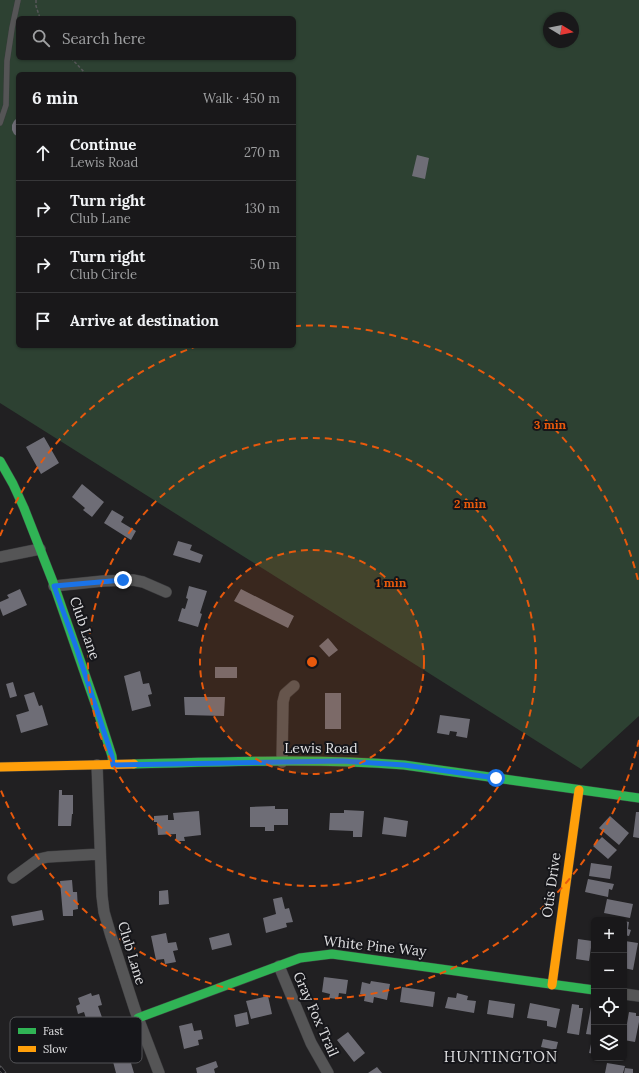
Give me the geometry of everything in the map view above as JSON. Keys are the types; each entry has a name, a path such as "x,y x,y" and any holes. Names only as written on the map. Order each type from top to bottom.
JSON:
{"street":[{"name":"Club Lane","path":"0,461 20,498 54,586 112,756 113,765"},
{"path":"0,557 40,549"},
{"path":"54,586 103,581 133,580 143,582 166,592"},
{"path":"282,762 283,702 285,694 294,686"},
{"name":"Lewis Road","path":"0,767 342,761 404,765 639,798"},
{"name":"Club Lane","path":"97,766 102,896 104,912 110,936 138,1017"},
{"name":"Otis Drive","path":"552,984 579,790"},
{"path":"13,878 39,859 48,857 100,854"},
{"name":"White Pine Way","path":"141,1017 300,958 332,954 591,990"},
{"name":"Gray Fox Trail","path":"279,966 311,1043 328,1073"},
{"path":"627,994 639,996"},
{"name":"Club Lane","path":"142,1028 159,1073"}],"lane":[{"path":"0,123 6,105 7,61 18,0"}],"path":[{"path":"36,0 36,6 39,16"},
{"path":"73,60 84,72"}],"green space":[{"path":"0,0 639,0 639,716 581,769 0,403"}],"building":[{"path":"16,119 16,136 12,130"},
{"path":"417,155 429,158 425,179 412,176"},
{"path":"44,437 59,463 41,474 26,447"},
{"path":"82,484 104,502 92,517 83,510 85,508 72,497"},
{"path":"112,510 124,517 121,522 136,531 131,540 104,523"},
{"path":"178,541 192,545 190,550 203,555 200,563 173,555"},
{"path":"189,586 207,591 200,613 202,614 198,627 178,621 182,608 185,609 188,599 186,598"},
{"path":"20,589 27,605 3,616 0,608 0,602 9,598 7,595"},
{"path":"241,589 294,616 288,628 234,601"},
{"path":"328,638 338,650 329,657 319,646"},
{"path":"215,667 237,667 237,678 215,678"},
{"path":"140,671 143,684 149,683 152,694 148,695 151,706 132,711 124,676"},
{"path":"13,682 17,696 10,698 6,684"},
{"path":"34,692 39,706 42,705 48,725 21,733 16,715 29,711 24,695"},
{"path":"325,693 341,693 341,729 325,729"},
{"path":"184,697 225,697 224,716 185,715"},
{"path":"440,715 470,719 467,738 456,736 457,732 450,731 449,735 437,733"},
{"path":"59,790 62,790 62,795 73,795 73,814 71,826 58,826"},
{"path":"275,806 275,809 288,809 288,825 274,825 274,831 265,831 265,827 250,827 250,807"},
{"path":"344,810 364,811 362,837 353,837 353,831 329,830 330,813 344,813"},
{"path":"199,811 201,835 184,837 185,841 176,841 176,834 158,835 157,822 154,822 154,816 168,815 168,820 174,820 173,813"},
{"path":"636,812 639,812 639,838 633,837"},
{"path":"610,816 629,833 619,845 599,828"},
{"path":"384,817 408,821 406,837 382,834"},
{"path":"602,837 617,850 608,859 593,846"},
{"path":"591,863 612,866 610,879 589,876"},
{"path":"588,879 614,884 612,890 609,889 608,897 585,892"},
{"path":"72,880 73,892 77,892 78,909 73,910 73,916 63,916 60,881"},
{"path":"168,890 169,904 159,905 159,891"},
{"path":"282,897 285,909 289,908 293,922 286,923 287,927 266,933 263,918 276,914 273,899"},
{"path":"607,899 633,904 630,918 604,913"},
{"path":"42,910 44,920 13,926 11,916"},
{"path":"627,922 629,922 628,929 631,930 629,936 627,936"},
{"path":"166,933 168,943 176,942 178,950 173,951 176,962 165,964 164,959 156,960 151,936"},
{"path":"229,933 232,945 212,950 209,938"},
{"path":"578,939 591,941 589,961 576,959"},
{"path":"627,941 638,943 633,970 627,969"},
{"path":"324,977 348,980 346,994 339,993 338,999 329,998 330,994 322,992"},
{"path":"371,981 390,984 387,1000 374,997 373,1003 364,1001 365,995 360,994 362,982 370,984"},
{"path":"402,987 435,992 433,1007 400,1002"},
{"path":"91,993 92,996 99,994 102,1005 98,1006 102,1017 86,1017 84,1012 78,1014 76,1006 80,1004 78,998"},
{"path":"457,993 468,996 467,1000 476,1001 474,1013 445,1008 448,997 456,998"},
{"path":"268,996 272,1014 251,1019 246,1001"},
{"path":"489,1000 515,1004 513,1018 487,1014"},
{"path":"530,1003 560,1009 556,1028 547,1026 547,1021 527,1018"},
{"path":"572,1004 579,1005 579,1008 583,1008 579,1035 567,1033"},
{"path":"591,1007 591,1035 586,1034"},
{"path":"247,1012 249,1024 236,1027 234,1015"},
{"path":"629,1012 636,1013 636,1016 639,1016 635,1042 627,1041 627,1023"},
{"path":"192,1023 194,1031 201,1030 203,1039 198,1040 199,1045 184,1049 179,1026"},
{"path":"348,1032 365,1053 354,1062 337,1040"},
{"path":"543,1039 558,1042 556,1050 541,1047"},
{"path":"216,1061 218,1067 214,1069 215,1073 197,1073 196,1068"},
{"path":"113,1063 131,1063 134,1073 116,1073"},
{"path":"607,1063 625,1066 623,1073 605,1073"},
{"path":"377,1067 382,1073 368,1073"},
{"path":"625,1068 633,1069 633,1073 624,1073"}],"railway":[{"path":"0,1068 4,1073"}],"traffic: fast":[{"path":"0,461 24,508 53,582 96,706 112,756 113,765"},
{"path":"134,764 303,761 404,765 639,798"},
{"path":"141,1017 300,958 332,954 591,990"}],"traffic: slow":[{"path":"0,767 134,764"},
{"path":"552,985 579,790"}],"district":[{"name":"HUNTINGTON","path":"501,1057"}],"route":[{"path":"123,580 54,586 112,756 113,765 342,761 404,765 496,778"}]}
